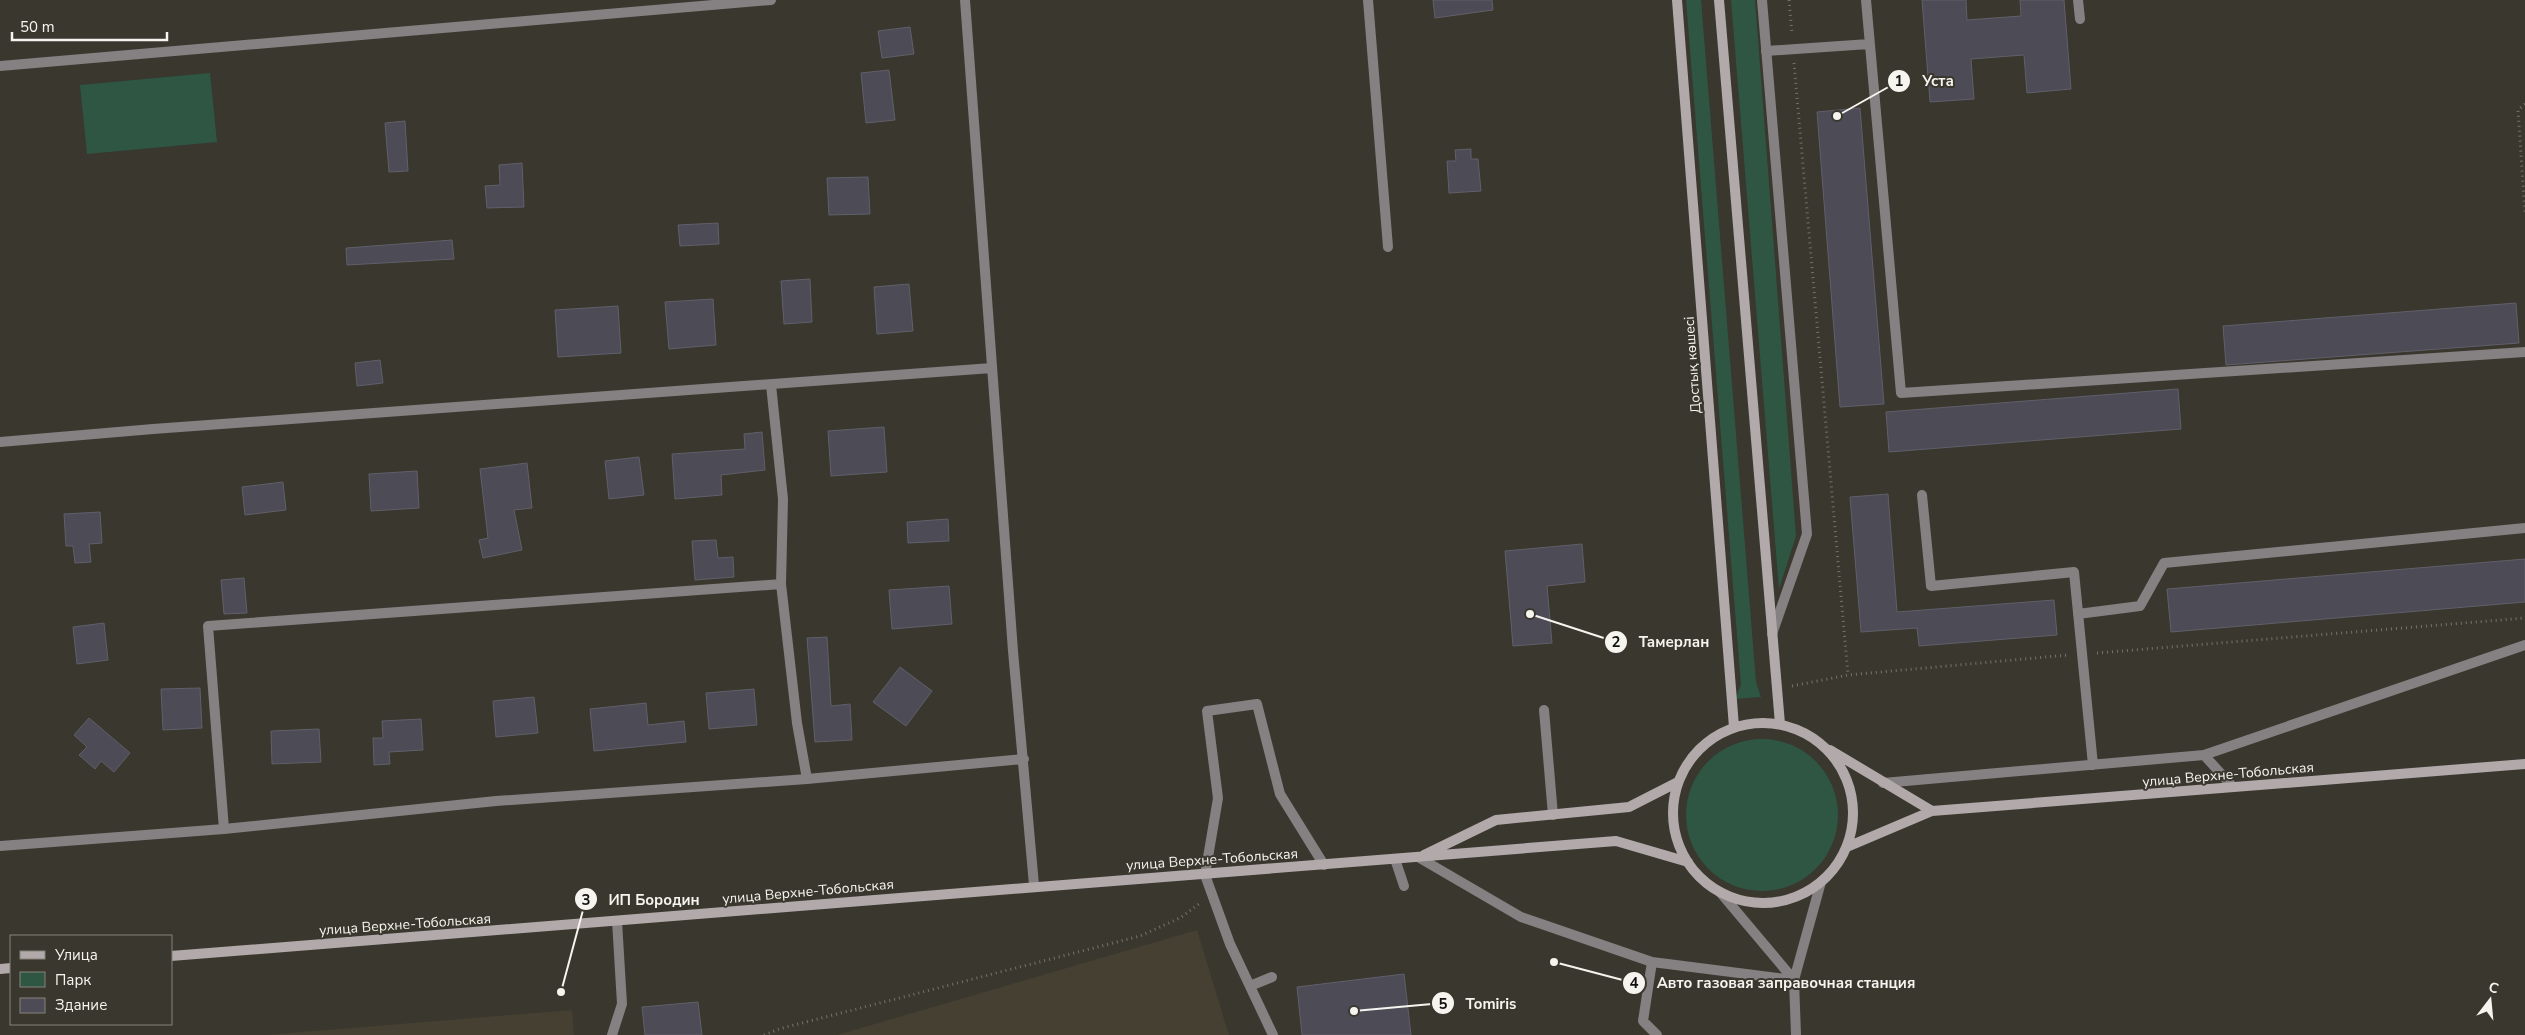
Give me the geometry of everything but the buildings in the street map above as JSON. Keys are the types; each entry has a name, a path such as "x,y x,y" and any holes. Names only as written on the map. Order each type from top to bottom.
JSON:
{"street":[{"path":"0,66 771,0"},
{"path":"964,0 1013,651 1034,885"},
{"path":"1368,0 1388,247"},
{"name":"Достық көшесі","path":"1678,0 1734,727"},
{"path":"1719,0 1771,637 1780,724"},
{"path":"1762,0 1807,534 1771,637"},
{"path":"1866,0 1901,393 2525,352"},
{"path":"2078,0 2080,20"},
{"path":"1766,52 1870,44"},
{"path":"0,442 193,426 992,368"},
{"path":"771,385 782,499 781,584 797,723 808,779"},
{"path":"1922,495 1931,586 2074,572 2094,765"},
{"path":"2078,614 2140,606 2164,562 2525,528"},
{"path":"224,829 208,626 781,584"},
{"path":"1883,783 2204,755 2525,645"},
{"path":"1274,1035 1230,944 1205,874 1218,798 1207,711 1257,704 1280,794 1324,865"},
{"path":"1544,710 1553,814"},
{"name":"улица Верхне-Тобольская","path":"1756,723 1780,724 1803,732 1825,747 1843,771 1852,798 1853,822 1847,847 1836,866 1821,882 1800,895 1777,902 1747,902 1720,892 1688,862 1677,841 1673,819 1674,800 1678,782 1697,751 1714,737 1734,727 1756,723"},
{"path":"1825,747 1932,811"},
{"path":"2204,755 2233,787"},
{"path":"0,846 224,829 496,801 808,779 1024,759"},
{"name":"улица Верхне-Тобольская","path":"1847,847 1932,811 2525,764"},
{"name":"улица Верхне-Тобольская","path":"1418,858 1496,820 1629,807 1678,782"},
{"name":"улица Верхне-Тобольская","path":"172,956 617,921 1034,885 1418,858 1616,841 1688,862"},
{"path":"1418,858 1521,917 1652,962 1794,980"},
{"path":"1394,859 1404,886"},
{"path":"1796,1035 1794,980 1821,882"},
{"path":"1720,892 1794,980"},
{"path":"612,1035 622,1004 617,921"},
{"path":"1652,962 1643,1020 1657,1035"},
{"path":"1250,986 1272,977"}],"path":[{"path":"1789,0 1848,675"},
{"path":"2525,104 2518,110 2525,213"},
{"path":"1776,689 1848,675 2525,618"},
{"path":"764,1035 779,1029 1140,936 1180,918 1212,895"}],"shaded area":[{"path":"1197,930 1229,1035 837,1035"},
{"path":"572,1010 574,1035 265,1035"}],"green space":[{"path":"1686,0 1701,0 1756,682 1761,697 1735,699 1741,685"},
{"path":"1731,0 1755,0 1796,536 1779,589"},
{"path":"210,73 217,142 87,154 80,85"},
{"path":"1762,739 1777,740 1791,744 1804,751 1816,761 1826,773 1833,786 1837,800 1837,830 1833,844 1826,857 1816,869 1804,879 1791,886 1777,890 1762,891 1747,890 1733,886 1720,879 1708,869 1698,857 1691,844 1687,830 1686,815 1687,800 1691,786 1698,773 1708,761 1720,751 1733,744 1747,740"}],"place":[{"name":"Уста","path":"1837,116"},
{"name":"Тамерлан","path":"1530,614"},
{"name":"Авто газовая заправочная станция","path":"1554,962"},
{"name":"ИП Бородин","path":"561,992"},
{"name":"Tomiris","path":"1354,1011"}]}
